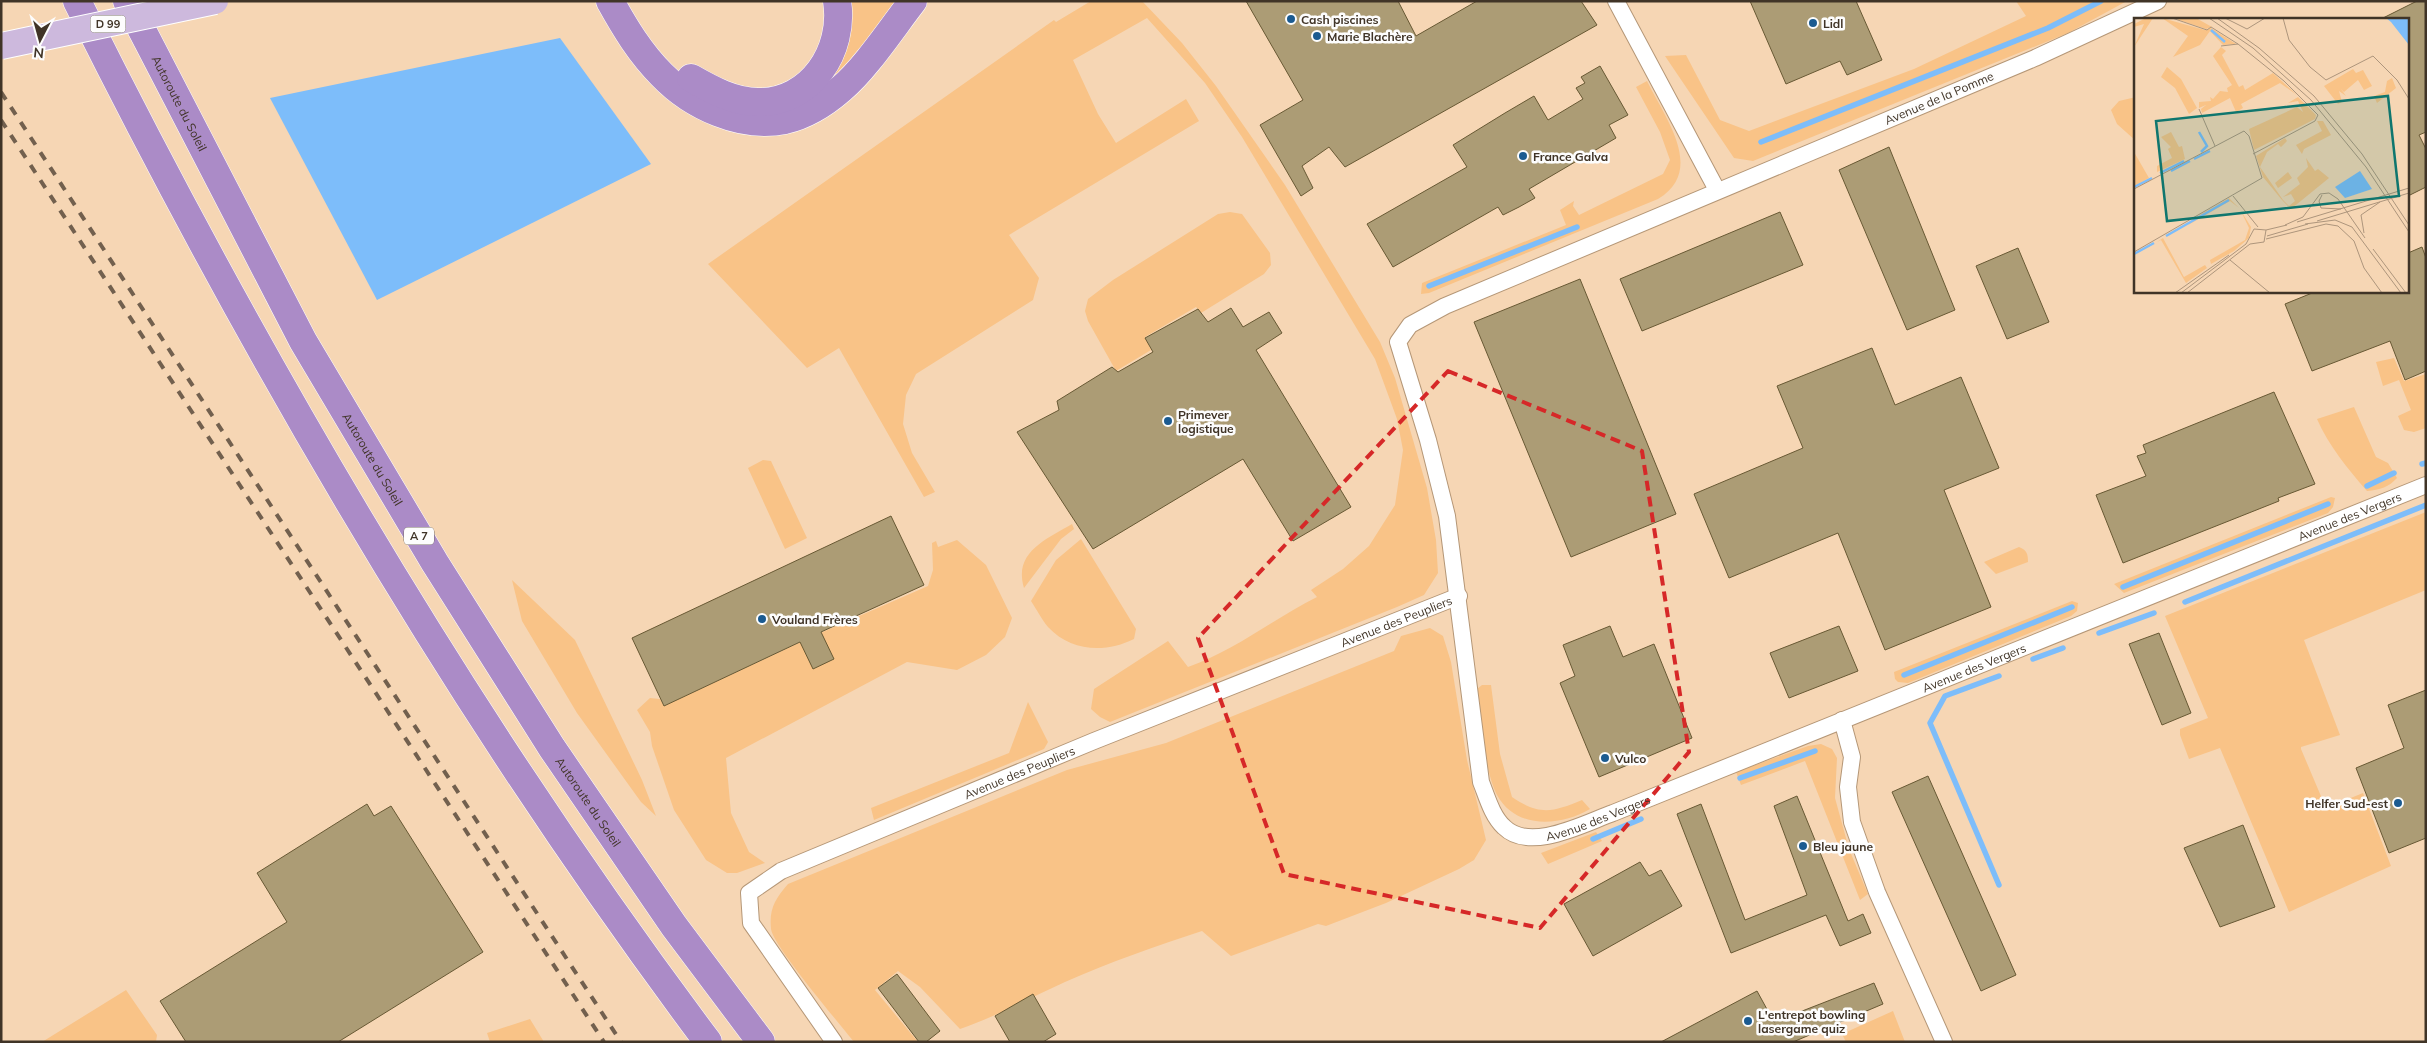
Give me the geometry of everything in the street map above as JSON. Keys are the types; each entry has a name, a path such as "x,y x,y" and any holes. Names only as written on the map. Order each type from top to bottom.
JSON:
{"highway":[{"path":"77,1 126,99 267,362 413,608 522,781 642,954 708,1042"},
{"name":"Autoroute du Soleil","path":"126,1 303,341 435,563 557,756 674,926 761,1042"},
{"path":"610,1 633,42 662,76 686,97 719,114 754,121 785,120 815,109 843,88 913,1"},
{"path":"627,1 648,32 684,74 714,92 742,100 760,102 783,98 805,88 818,74 829,57 836,35 839,13 837,1"}],"main road":[{"name":"D 99","path":"1,46 215,1"}],"street":[{"path":"1616,1 1717,190"},
{"name":"Avenue de la Pomme","path":"1459,596 1446,516 1431,449 1398,342 1410,325 1445,306 1717,190 1808,154 2026,62 2158,1"},
{"name":"Avenue des Vergers","path":"1459,596 1481,782 1495,816 1504,828 1520,835 1548,837 2426,485"},
{"name":"Avenue des Peupliers","path":"834,1042 751,923 749,893 781,871 1085,744 1459,596"},
{"path":"1842,720 1852,756 1848,787 1852,822 1877,892 1944,1042"}],"highlighted area":[{"path":"1448,371 1642,451 1689,752 1540,928 1284,874 1198,638"}],"shaded area":[{"path":"849,1 900,1 864,46 824,87"},
{"path":"1091,1 1142,1 1182,43 1216,86 1285,185 1380,342 1395,378 1427,488 1436,540 1438,573 1424,595 1110,722 1100,717 1091,709 1094,689 1168,641 1188,667 1237,644 1317,597 1311,590 1343,569 1369,546 1395,505 1403,450 1397,419 1375,359 1242,137 1205,83 1147,18 1073,60 1098,114 1116,143 1186,99 1199,121 1009,235 1039,278 1033,300 916,374 906,395 903,424 912,453 935,492 924,497 839,348 807,368 708,264 1054,20 1056,22"},
{"path":"2016,1 2127,1 2068,33 1753,161 1734,158 1665,56 1686,55 1720,120 1749,131 1914,69 2026,16"},
{"path":"1647,81 1671,127 1677,143 1680,159 1679,174 1672,187 1658,199 1429,293 1421,294 1422,283 1566,225 1560,210 1574,201 1573,206 1579,215 1663,174 1670,160 1660,132 1636,87"},
{"path":"2134,97 2134,139 2117,124 2111,110 2119,101"},
{"path":"1230,212 1242,214 1270,253 1271,265 1264,274 1201,313 1196,307 1145,337 1151,350 1116,371 1088,321 1085,311 1088,299 1113,280 1218,214"},
{"path":"2394,358 2404,381 2426,374 2426,428 2414,432 2404,430 2398,416 2411,410 2399,380 2383,386 2376,362"},
{"path":"2354,407 2376,457 2388,463 2397,478 2391,484 2380,489 2367,491 2339,456 2317,419"},
{"path":"763,460 771,461 807,538 785,549 748,468"},
{"path":"2331,497 2335,498 2333,507 2328,513 2124,593 2114,584"},
{"path":"2426,512 2426,590 2304,640 2340,735 2301,747 2301,749 2326,808 2363,793 2391,866 2289,912 2220,748 2189,759 2180,735 2180,729 2208,718 2165,616"},
{"path":"1072,524 1074,529 1061,539 1024,588 1023,565 1034,548"},
{"path":"1081,539 1136,629 1134,639 1112,647 1101,648 1089,648 1067,641 1048,627 1031,601 1056,560"},
{"path":"957,540 986,565 1012,618 1005,637 986,655 957,670 907,662 726,758 731,813 749,852 765,863 737,873 727,873 706,860 674,810 652,746 650,732 637,710 650,698 660,699 664,706 818,634 928,586 933,570 932,543 936,541 938,547"},
{"path":"2019,547 2024,549 2028,562 1996,574 1984,562"},
{"path":"512,580 575,640 642,780 656,816 641,802 577,713 522,621"},
{"path":"2072,601 2078,603 2077,611 2071,616 1908,683 1898,682 1895,679 1894,672"},
{"path":"1430,628 1443,636 1451,662 1467,760 1486,840 1474,860 1459,869 1386,903 1326,926 1318,924 1231,956 1202,931 1150,948 1099,968 960,1029 920,987 898,971 875,990 918,1042 854,1042 794,967 775,938 771,929 772,910 776,900 788,884 1067,770 1166,743 1394,651 1401,636"},
{"path":"1482,685 1491,685 1500,754 1512,797 1539,809 1554,809 1582,800 1590,809 1566,819 1540,822 1515,814 1505,806 1497,795 1486,761 1477,696 1477,689"},
{"path":"1028,702 1048,742 1044,749 874,820 871,808 1009,753"},
{"path":"1821,744 1832,749 1837,758 1835,798 1849,849 1868,894 1860,900 1805,761 1741,785 1736,772 1808,746"},
{"path":"1596,832 1602,841 1548,864 1541,853"},
{"path":"126,990 157,1035 156,1042 42,1042"},
{"path":"1893,1011 1905,1042 1846,1042 1842,1034"},
{"path":"530,1019 544,1042 490,1042 487,1033"}],"water":[{"path":"560,38 651,164 377,300 270,98"}],"building":[{"path":"1246,1 1398,1 1416,36 1477,1 1581,1 1597,25 1345,167 1329,147 1302,166 1313,188 1301,196 1260,125 1303,100"},
{"name":"Lidl","path":"1750,1 1856,1 1882,60 1847,75 1840,61 1786,84"},
{"path":"2417,1 2426,1 2426,132 2419,135 2426,149 2426,187 2410,195 2410,18 2383,18"},
{"name":"France Galva","path":"1600,66 1628,115 1609,125 1616,138 1529,189 1535,198 1503,215 1498,207 1393,267 1367,224 1467,167 1453,145 1534,96 1548,120 1583,99 1576,88 1585,83 1581,77"},
{"path":"1889,147 1955,310 1907,330 1839,170"},
{"path":"1780,212 1803,265 1642,331 1620,279"},
{"path":"2422,247 2426,258 2426,371 2405,380 2390,341 2312,371 2285,304 2315,292 2410,292 2410,252"},
{"path":"2018,248 2049,322 2007,339 1976,266"},
{"path":"1580,279 1676,514 1571,557 1474,322"},
{"name":"Primever logistique","path":"1231,308 1243,327 1269,312 1282,333 1256,350 1351,507 1293,541 1243,459 1093,549 1017,432 1059,410 1057,401 1112,367 1118,372 1153,352 1145,338 1198,309 1208,322"},
{"path":"1872,348 1895,405 1961,377 1999,468 1944,490 1991,607 1885,650 1838,533 1729,578 1694,494 1803,448 1777,386"},
{"path":"2274,392 2315,484 2278,498 2279,501 2123,563 2096,495 2146,476 2137,456 2146,453 2143,445"},
{"name":"Vouland Frères","path":"891,516 924,585 821,632 834,659 813,669 800,642 664,706 632,638"},
{"path":"1610,626 1623,657 1654,644 1692,738 1599,777 1560,683 1575,676 1563,645"},
{"path":"1839,626 1858,671 1789,698 1770,653"},
{"path":"2159,633 2191,713 2162,725 2129,644"},
{"name":"Helfer Sud-est","path":"2426,690 2426,838 2389,853 2356,768 2404,748 2388,705"},
{"path":"1928,776 2016,975 1981,991 1892,792"},
{"path":"1797,796 1848,921 1863,914 1871,933 1840,946 1826,915 1731,953 1677,814 1701,804 1745,920 1807,895 1774,806"},
{"path":"367,804 374,816 391,806 483,952 338,1042 186,1042 160,1001 287,922 257,873"},
{"path":"2243,825 2275,907 2220,927 2184,848"},
{"path":"1640,862 1649,876 1661,870 1682,906 1593,956 1564,904"},
{"path":"897,974 940,1031 926,1042 919,1042 878,988"},
{"path":"1874,983 1883,1004 1793,1042 1661,1042 1757,991 1774,1022"},
{"path":"1033,994 1056,1034 1043,1042 1010,1042 995,1016"}],"waterway":[{"path":"1761,142 2048,28 2101,1"},
{"path":"1429,286 1577,227"},
{"path":"2422,464 2426,463"},
{"path":"2367,486 2394,473"},
{"path":"2123,587 2328,504"},
{"path":"2185,602 2426,505"},
{"path":"1904,675 2072,607"},
{"path":"2099,633 2154,613"},
{"path":"2033,659 2063,648"},
{"path":"1999,676 1945,696 1930,723 1999,885"},
{"path":"1740,778 1815,751"},
{"path":"1593,839 1641,819"}],"railway":[{"path":"1,92 621,1042"},
{"path":"1,120 604,1042"}],"place":[{"name":"Cash piscines","path":"1291,19"},
{"name":"Lidl","path":"1813,23"},
{"name":"Marie Blachère","path":"1317,36"},
{"name":"France Galva","path":"1523,156"},
{"name":"Primever logistique","path":"1168,421"},
{"name":"Vouland Frères","path":"762,619"},
{"name":"Vulco","path":"1605,758"},
{"name":"Helfer Sud-est","path":"2398,803"},
{"name":"Bleu jaune","path":"1803,846"},
{"name":"L'entrepot bowling lasergame quiz","path":"1748,1021"}]}
